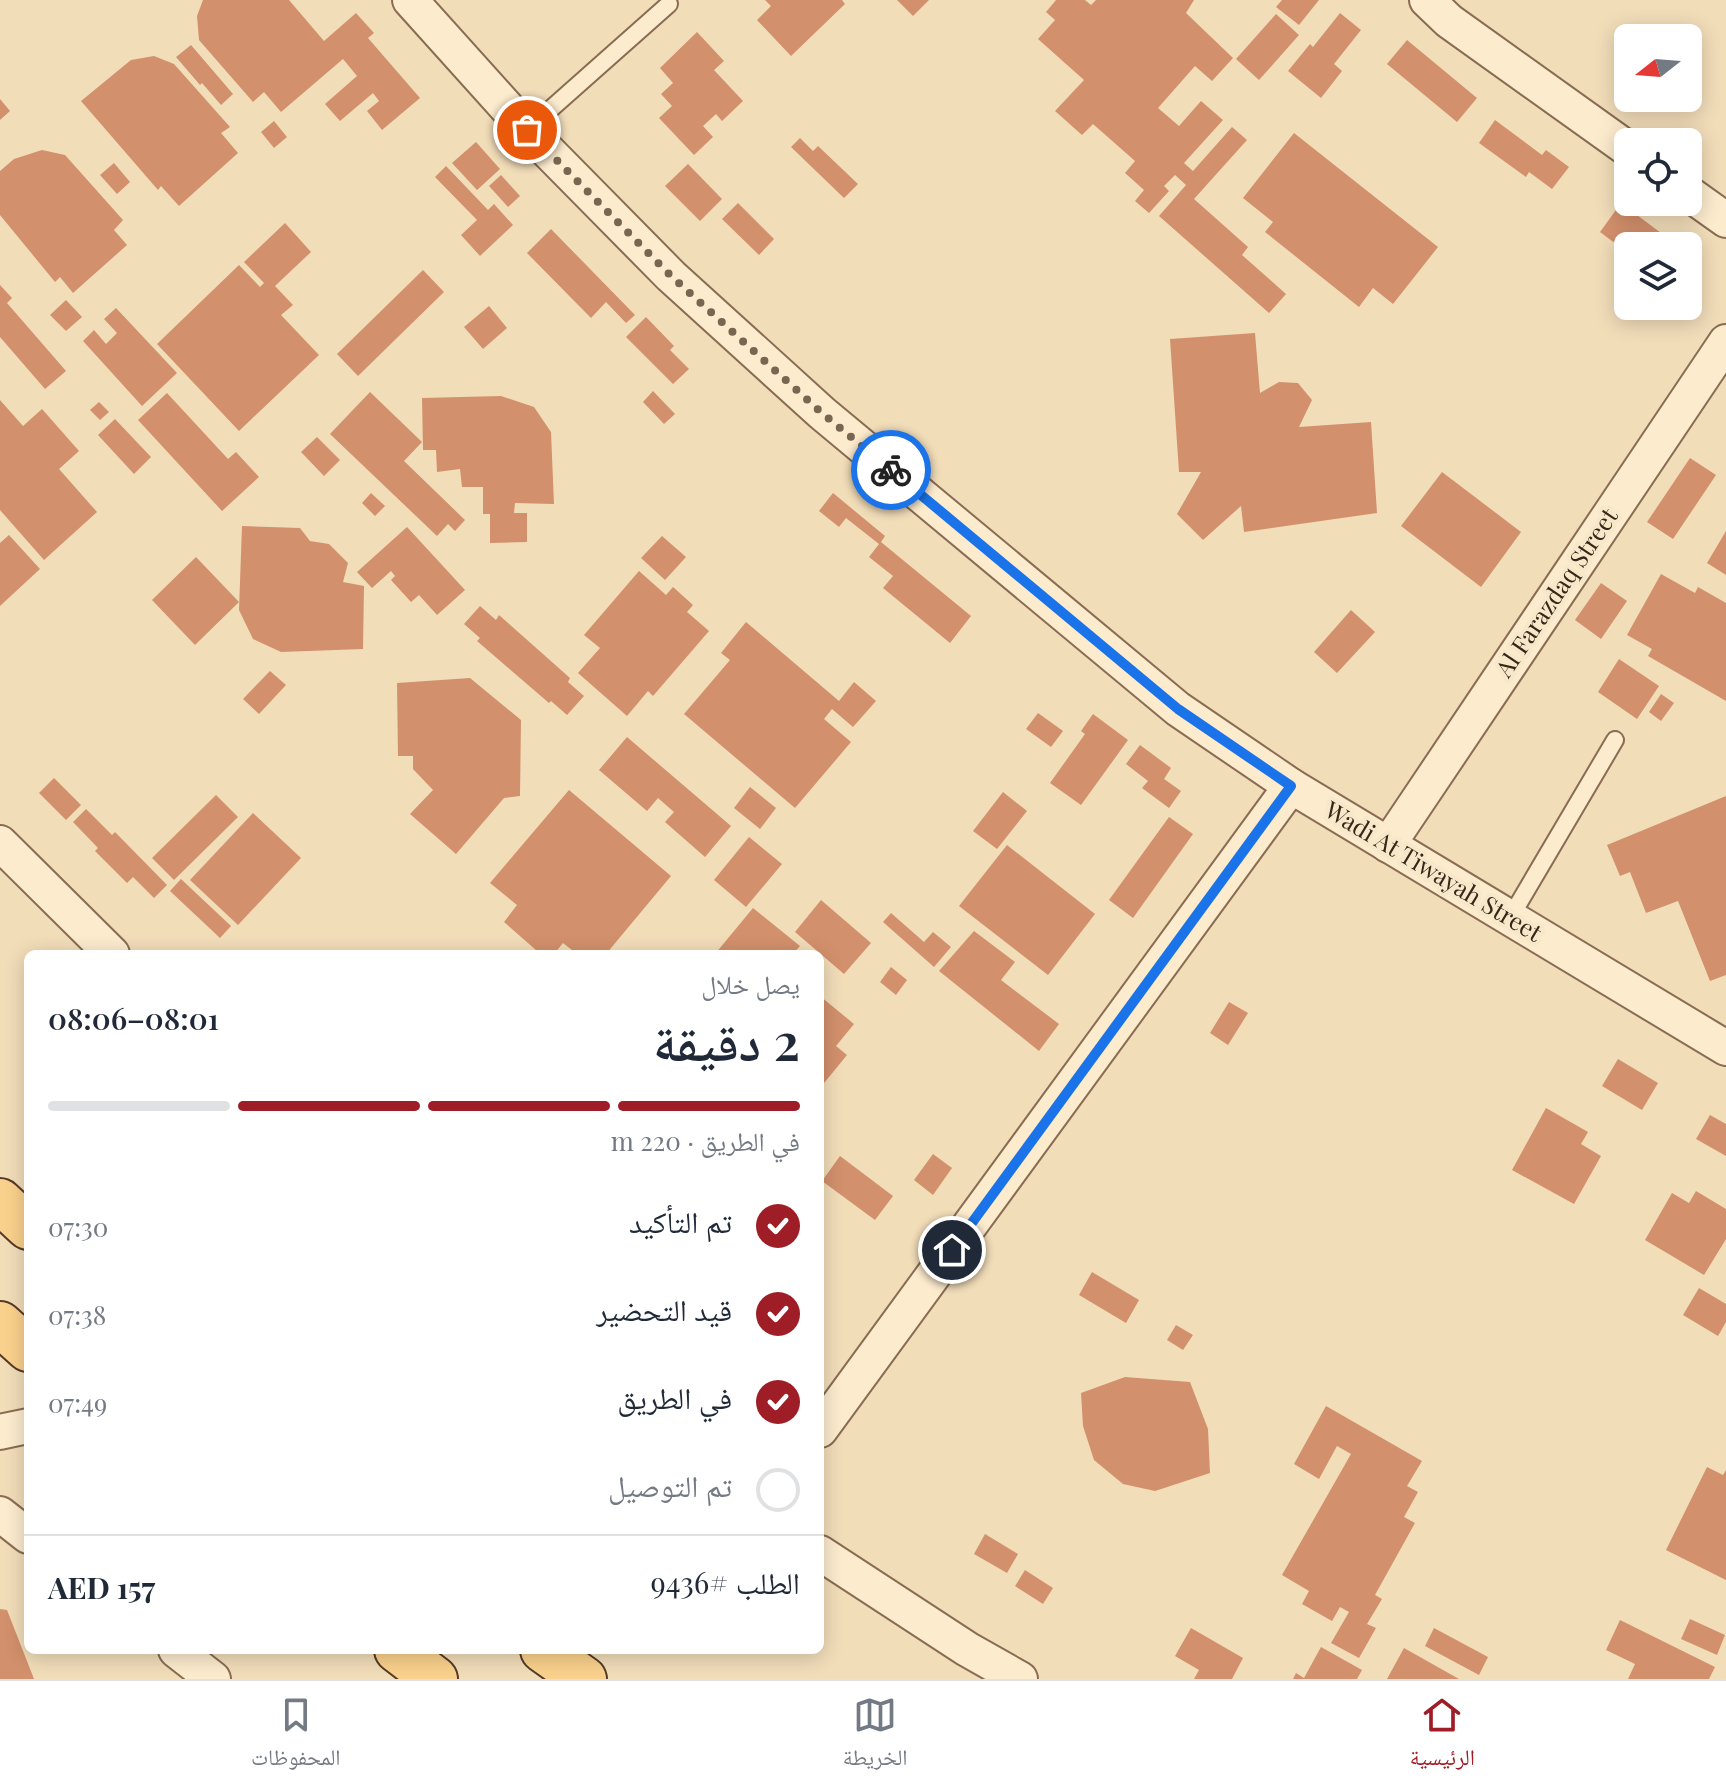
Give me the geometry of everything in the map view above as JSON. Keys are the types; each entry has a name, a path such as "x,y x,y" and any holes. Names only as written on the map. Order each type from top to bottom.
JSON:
{"main road":[{"path":"0,1201 24,1223"},
{"path":"0,1324 24,1345"},
{"path":"402,1654 435,1679"},
{"path":"549,1654 584,1679"}],"street":[{"name":"Wadi At Tiwayah Street","path":"410,0 527,130 671,276 822,413 1178,709 1291,786 1726,1048"},
{"path":"1427,0 1449,21 1614,139"},
{"path":"1702,203 1726,220"},
{"name":"Al Farazdaq Street","path":"1388,845 1726,342"},
{"path":"824,1425 1291,786"},
{"path":"0,843 108,950"},
{"path":"0,1432 24,1427"},
{"path":"0,1514 24,1533"},
{"path":"824,1556 967,1649 1020,1679"},
{"path":"181,1654 213,1679"}],"lane":[{"path":"527,130 669,4"},
{"path":"1510,918 1615,740"}],"building":[{"path":"203,0 289,0 324,41 356,13 374,33 368,38 420,98 382,130 367,111 379,101 373,93 340,121 325,104 357,76 343,59 281,112 264,92 253,102 199,40 197,16"},
{"path":"765,0 842,0 845,4 791,56 757,20 771,6"},
{"path":"897,0 929,0 913,16"},
{"path":"1056,0 1085,0 1091,5 1096,0 1194,0 1186,13 1233,58 1212,81 1195,66 1158,108 1179,126 1201,101 1223,120 1184,163 1193,171 1232,127 1247,140 1194,199 1248,247 1242,255 1286,294 1269,313 1159,216 1186,185 1175,175 1164,186 1169,191 1149,213 1135,201 1144,190 1125,173 1135,161 1093,124 1082,135 1055,111 1084,80 1038,39 1055,20 1046,12"},
{"path":"1282,0 1319,0 1299,25 1276,7"},
{"path":"1340,13 1361,30 1334,64 1342,71 1321,98 1288,71 1310,44 1313,47"},
{"path":"1276,14 1299,35 1259,80 1236,59"},
{"path":"697,32 724,61 714,70 743,101 722,121 716,114 703,126 713,137 694,155 659,118 672,106 661,94 673,83 660,68"},
{"path":"1407,40 1477,98 1457,122 1387,64"},
{"path":"191,45 233,94 221,105 176,57"},
{"path":"154,56 174,64 230,127 221,133 238,153 179,206 161,186 158,190 81,101 131,60"},
{"path":"0,99 10,111 0,120"},
{"path":"1495,120 1542,155 1546,150 1569,167 1552,189 1529,172 1526,177 1479,143"},
{"path":"274,121 287,137 274,148 261,132"},
{"path":"1294,133 1438,247 1393,304 1373,288 1359,307 1265,232 1273,222 1243,198"},
{"path":"800,138 813,151 818,146 858,184 844,198 791,147"},
{"path":"476,142 500,169 477,190 452,163"},
{"path":"42,150 65,155 123,220 114,230 127,245 73,293 60,277 55,282 0,215 0,171 14,159"},
{"path":"114,163 130,182 117,194 100,175"},
{"path":"688,164 722,199 700,221 665,186"},
{"path":"446,166 488,210 494,204 513,225 480,256 461,235 477,220 435,177"},
{"path":"501,175 520,196 508,207 489,186"},
{"path":"738,203 774,239 759,255 722,219"},
{"path":"1614,213 1614,216 1638,216 1660,232 1614,232 1614,242 1600,232"},
{"path":"285,223 311,252 275,286 293,305 281,315 319,355 239,431 157,344 239,265 260,287 264,283 244,262"},
{"path":"551,229 635,315 626,323 606,302 591,318 527,253"},
{"path":"423,270 444,292 358,376 337,354"},
{"path":"0,285 12,298 7,303 66,371 45,389 0,337"},
{"path":"66,300 82,317 66,331 50,315"},
{"path":"489,306 507,328 483,349 464,327"},
{"path":"116,308 177,373 142,406 83,341 94,330 106,344 117,333 104,319"},
{"path":"646,317 674,346 670,350 689,369 673,384 626,337"},
{"path":"1255,333 1260,393 1279,382 1298,383 1312,400 1299,427 1371,422 1377,513 1244,532 1241,506 1203,540 1177,514 1201,472 1179,472 1170,339"},
{"path":"653,391 675,414 664,424 643,402"},
{"path":"370,392 422,442 404,461 465,520 455,531 448,524 437,536 330,434"},
{"path":"167,393 228,459 236,452 259,477 222,511 138,420"},
{"path":"501,396 534,407 551,432 554,504 515,503 514,513 527,513 527,542 490,543 490,514 483,514 483,487 462,487 460,469 437,472 436,450 423,450 422,398"},
{"path":"0,400 23,426 42,409 79,451 59,469 97,512 44,560 0,510"},
{"path":"99,402 109,412 100,420 90,410"},
{"path":"115,419 151,457 134,474 98,435"},
{"path":"317,437 340,460 324,476 301,452"},
{"path":"1690,458 1716,475 1673,539 1647,522"},
{"path":"1442,472 1521,532 1481,587 1401,526"},
{"path":"371,493 385,506 375,516 362,503"},
{"path":"833,493 885,536 881,542 971,616 950,643 883,588 893,576 869,557 879,544 846,518 839,527 819,511"},
{"path":"242,526 300,528 310,541 329,544 348,563 343,582 364,586 363,649 281,652 253,639 239,610"},
{"path":"407,527 465,590 437,615 419,595 411,602 391,580 395,576 391,571 372,588 357,572"},
{"path":"1726,531 1726,575 1707,563"},
{"path":"9,535 40,569 0,606 0,543"},
{"path":"662,536 686,557 665,580 641,558"},
{"path":"196,557 239,602 195,645 152,600"},
{"path":"639,571 666,595 673,587 693,605 687,612 709,631 653,696 648,691 627,716 578,673 600,648 584,635"},
{"path":"1661,574 1695,593 1698,587 1726,603 1726,701 1648,656 1652,649 1627,635"},
{"path":"1601,583 1627,601 1601,639 1575,620"},
{"path":"480,606 496,620 499,615 570,678 568,682 584,696 567,715 477,641 480,638 464,624"},
{"path":"1351,610 1375,632 1337,673 1314,652"},
{"path":"746,622 839,701 854,682 876,701 853,727 832,709 824,719 851,742 795,808 684,714 730,660 721,653"},
{"path":"1619,659 1659,686 1637,719 1598,692"},
{"path":"270,671 286,685 259,714 243,699"},
{"path":"470,678 521,720 520,796 504,798 456,854 410,814 433,790 413,769 413,756 398,756 397,683"},
{"path":"1661,694 1674,703 1661,721 1649,712"},
{"path":"1038,713 1063,731 1051,747 1026,729"},
{"path":"1093,714 1128,740 1081,805 1050,783 1085,734 1081,731"},
{"path":"627,737 731,826 705,857 665,822 674,812 658,798 647,811 599,770"},
{"path":"1140,745 1171,768 1164,779 1181,791 1169,808 1142,788 1148,781 1126,764"},
{"path":"54,778 81,805 66,820 39,793"},
{"path":"750,787 776,808 760,829 734,808"},
{"path":"569,790 671,876 609,950 572,950 563,943 557,950 536,950 504,922 517,905 490,883"},
{"path":"1003,792 1027,811 997,849 973,831"},
{"path":"216,795 238,817 174,880 152,858"},
{"path":"1726,796 1726,975 1710,981 1678,901 1646,913 1630,872 1620,876 1607,845"},
{"path":"86,809 112,835 115,832 167,885 154,898 133,877 127,883 95,851 98,848 73,822"},
{"path":"253,813 301,858 238,925 190,880"},
{"path":"1169,817 1193,834 1133,918 1109,900"},
{"path":"749,837 782,864 746,907 714,880"},
{"path":"1007,845 1095,914 1048,975 959,906"},
{"path":"181,879 231,926 220,938 170,891"},
{"path":"821,900 871,943 844,974 824,957 824,950 816,950 795,932"},
{"path":"753,908 800,946 796,950 718,950"},
{"path":"891,913 924,942 933,932 951,947 934,967 883,922"},
{"path":"974,931 1015,962 1001,980 1059,1024 1039,1051 939,971"},
{"path":"891,967 907,980 896,995 880,982"},
{"path":"824,999 854,1024 836,1046 847,1055 824,1083"},
{"path":"1229,1002 1248,1013 1228,1045 1210,1033"},
{"path":"1618,1059 1658,1083 1642,1110 1602,1086"},
{"path":"1546,1108 1588,1132 1581,1144 1601,1156 1574,1204 1512,1170"},
{"path":"1710,1115 1726,1124 1726,1156 1696,1139"},
{"path":"933,1154 952,1168 933,1195 914,1180"},
{"path":"840,1156 893,1196 875,1220 824,1182"},
{"path":"1696,1191 1726,1209 1726,1239 1704,1275 1645,1240 1672,1193 1689,1203"},
{"path":"1092,1272 1139,1300 1126,1323 1079,1295"},
{"path":"1699,1288 1726,1304 1726,1322 1718,1336 1683,1315"},
{"path":"1176,1325 1193,1335 1183,1350 1167,1340"},
{"path":"1125,1377 1190,1382 1208,1429 1210,1473 1155,1491 1123,1484 1094,1460 1083,1426 1081,1393"},
{"path":"1326,1406 1422,1461 1407,1486 1418,1492 1404,1517 1415,1523 1375,1595 1382,1599 1367,1624 1376,1628 1359,1658 1331,1643 1349,1612 1340,1607 1332,1621 1302,1604 1309,1591 1282,1575 1351,1454 1337,1446 1319,1479 1294,1464"},
{"path":"1707,1467 1723,1475 1726,1470 1726,1580 1666,1550"},
{"path":"985,1534 1018,1554 1007,1573 974,1554"},
{"path":"1025,1570 1053,1588 1043,1604 1015,1586"},
{"path":"0,1609 7,1610 34,1679 0,1679"},
{"path":"1690,1619 1725,1635 1717,1655 1681,1639"},
{"path":"1620,1620 1715,1667 1709,1679 1628,1679 1635,1664 1606,1650"},
{"path":"1191,1628 1243,1658 1232,1679 1194,1679 1199,1670 1175,1656"},
{"path":"1434,1628 1488,1657 1479,1675 1425,1646"},
{"path":"1321,1647 1362,1670 1357,1679 1293,1679 1296,1673 1304,1678"},
{"path":"1404,1648 1459,1679 1387,1679"}],"way so far":[{"path":"527,130 671,276 822,413 891,470"}],"route":[{"path":"891,470 1178,709 1291,786 952,1250"}]}
